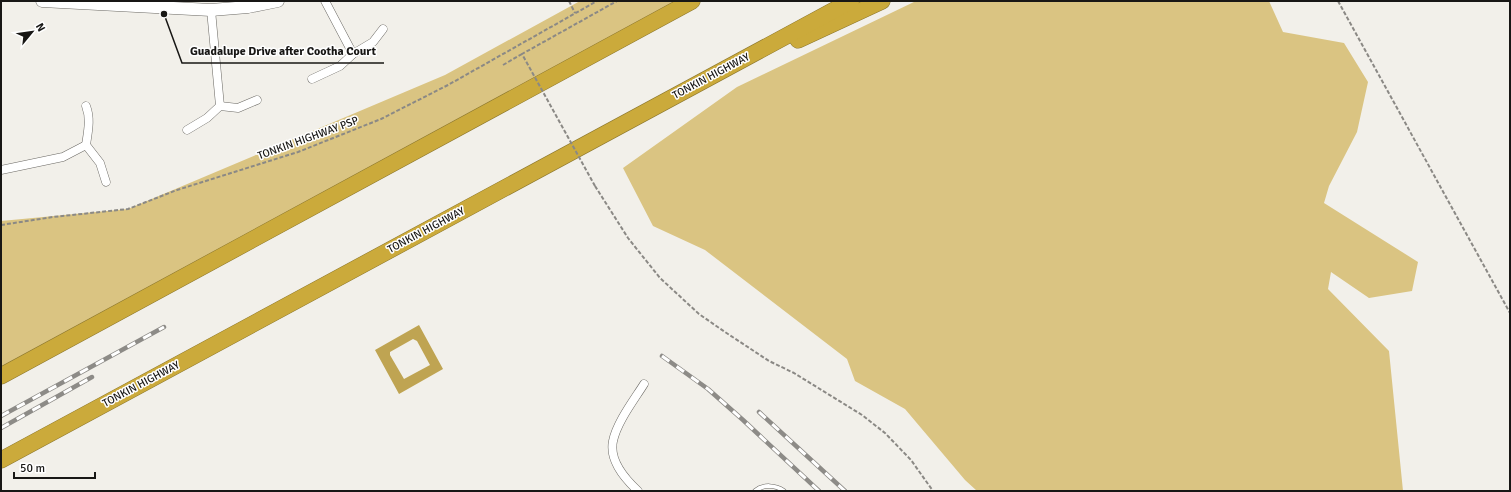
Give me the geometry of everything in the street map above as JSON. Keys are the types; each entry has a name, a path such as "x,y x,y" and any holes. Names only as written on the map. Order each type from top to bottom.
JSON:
{"highway":[{"path":"1,376 692,1"},
{"name":"TONKIN HIGHWAY","path":"1,460 851,1"},
{"path":"714,74 815,33 882,1"}],"street":[{"path":"42,1 125,3 211,10 248,7 278,1"},
{"path":"325,1 353,54"},
{"path":"211,10 220,106"},
{"path":"312,79 340,66 353,54 373,42 384,29"},
{"path":"187,130 207,118 220,106 238,108 257,100"},
{"path":"86,106 89,115 86,145 88,150 100,163 106,182"},
{"path":"1,170 63,157 86,145"},
{"path":"638,491 617,466 614,455 613,441 618,427 644,384"}],"lane":[{"path":"755,491 768,486 779,488 784,491"}],"path":[{"path":"570,1 575,14"},
{"name":"TONKIN HIGHWAY PSP","path":"1,225 52,217 128,209 177,190 298,152 394,112 448,85 598,1"},
{"path":"503,65 617,1"},
{"path":"1338,1 1510,313"},
{"path":"522,54 595,186 628,238 660,278 699,314 725,332 769,361 794,373 862,415 885,433 906,455 933,491"}],"shaded area":[{"path":"580,1 676,1 1,374 1,221 128,209 445,75"},
{"path":"916,1 1269,1 1283,32 1344,43 1368,82 1357,132 1329,186 1324,203 1418,262 1412,291 1369,298 1331,272 1328,289 1389,351 1403,491 977,491 965,480 905,409 855,381 847,359 705,250 653,226 623,168 737,87"},
{"path":"419,325 443,369 399,394 375,350","holes":["413,339 417,341 430,365 404,379 390,355 390,352"]}],"railway":[{"path":"1,416 164,327"},
{"path":"662,356 708,389 819,491"},
{"path":"1,428 92,377"},
{"path":"759,412 845,491"}],"place":[{"name":"Guadalupe Drive after Cootha Court","path":"164,14"}]}
